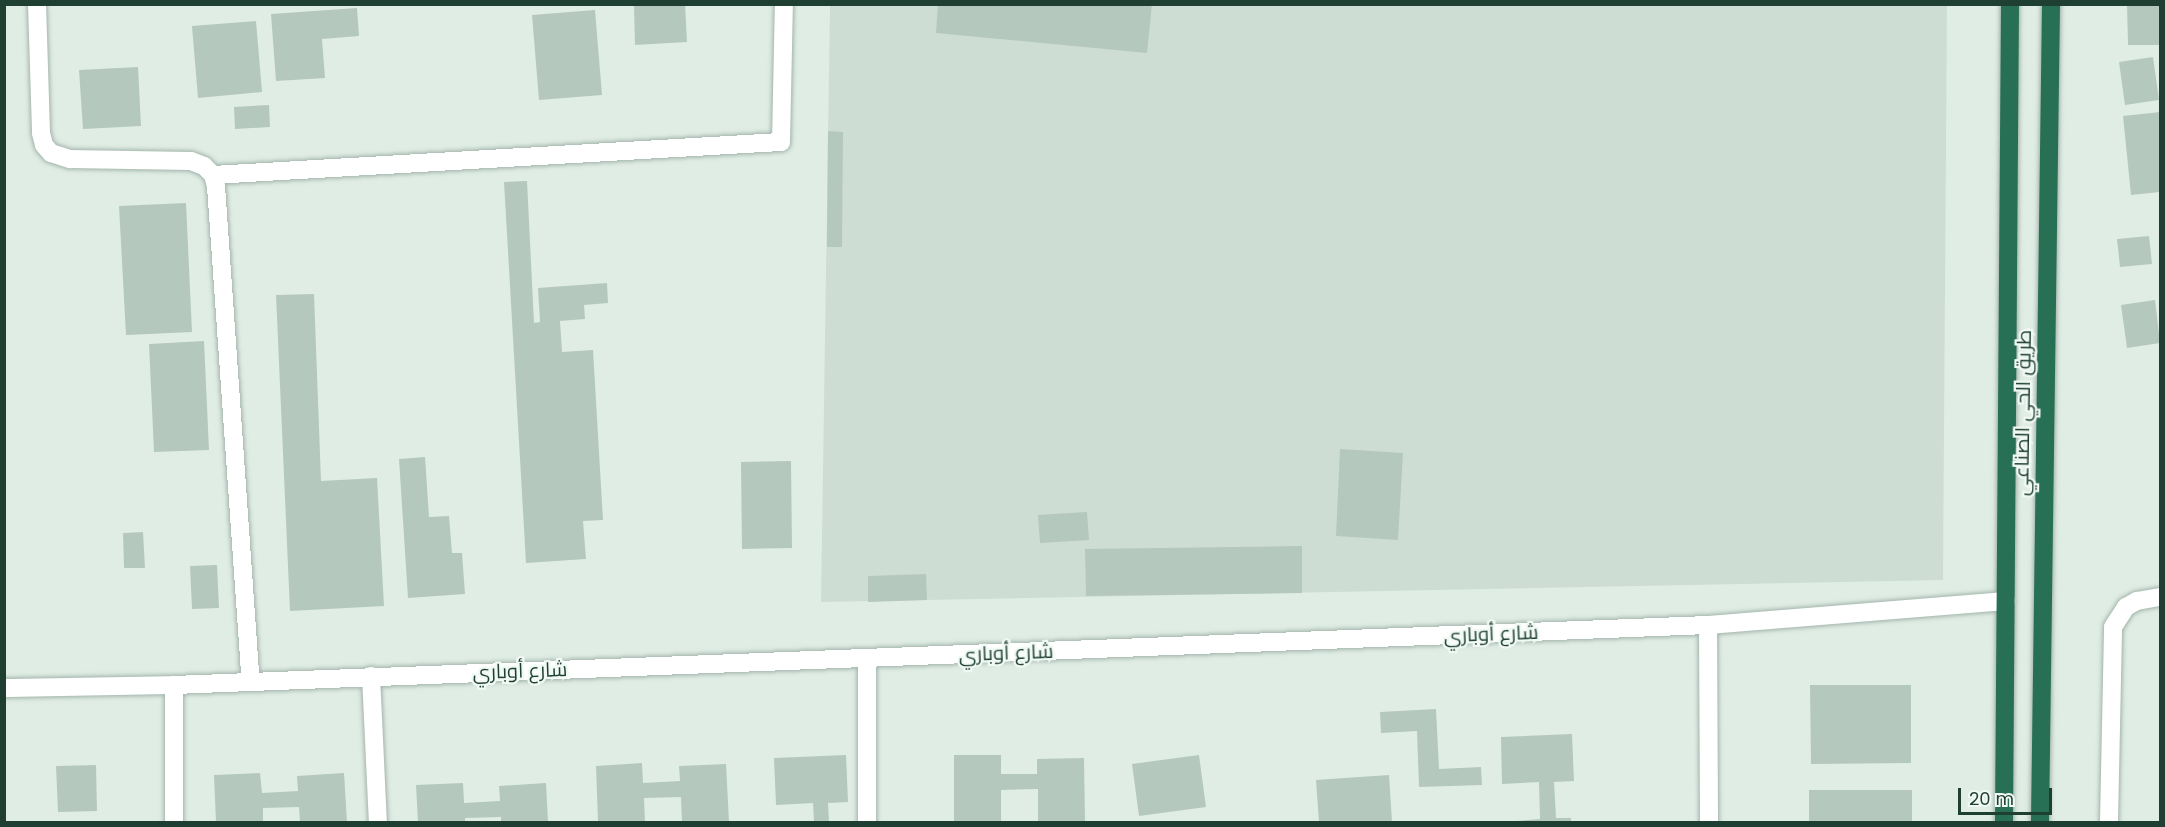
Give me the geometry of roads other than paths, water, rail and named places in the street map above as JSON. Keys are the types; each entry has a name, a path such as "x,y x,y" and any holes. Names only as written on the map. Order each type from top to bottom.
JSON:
{"highway":[{"path":"2004,822 2010,4"},
{"name":"طريق الحي الصناعي","path":"2040,822 2050,4"}],"street":[{"path":"37,4 41,133 44,145 51,153 70,159 190,161 204,166 213,175 251,681"},
{"path":"213,175 781,142 784,4"},
{"path":"2109,822 2114,627 2118,617 2131,604 2160,597"},
{"name":"شارع أوباري","path":"4,688 174,686 371,676 1708,625 2006,601"},
{"path":"1708,625 1709,822"},
{"path":"867,658 867,822"},
{"path":"371,676 378,822"},
{"path":"174,686 174,822"}]}
